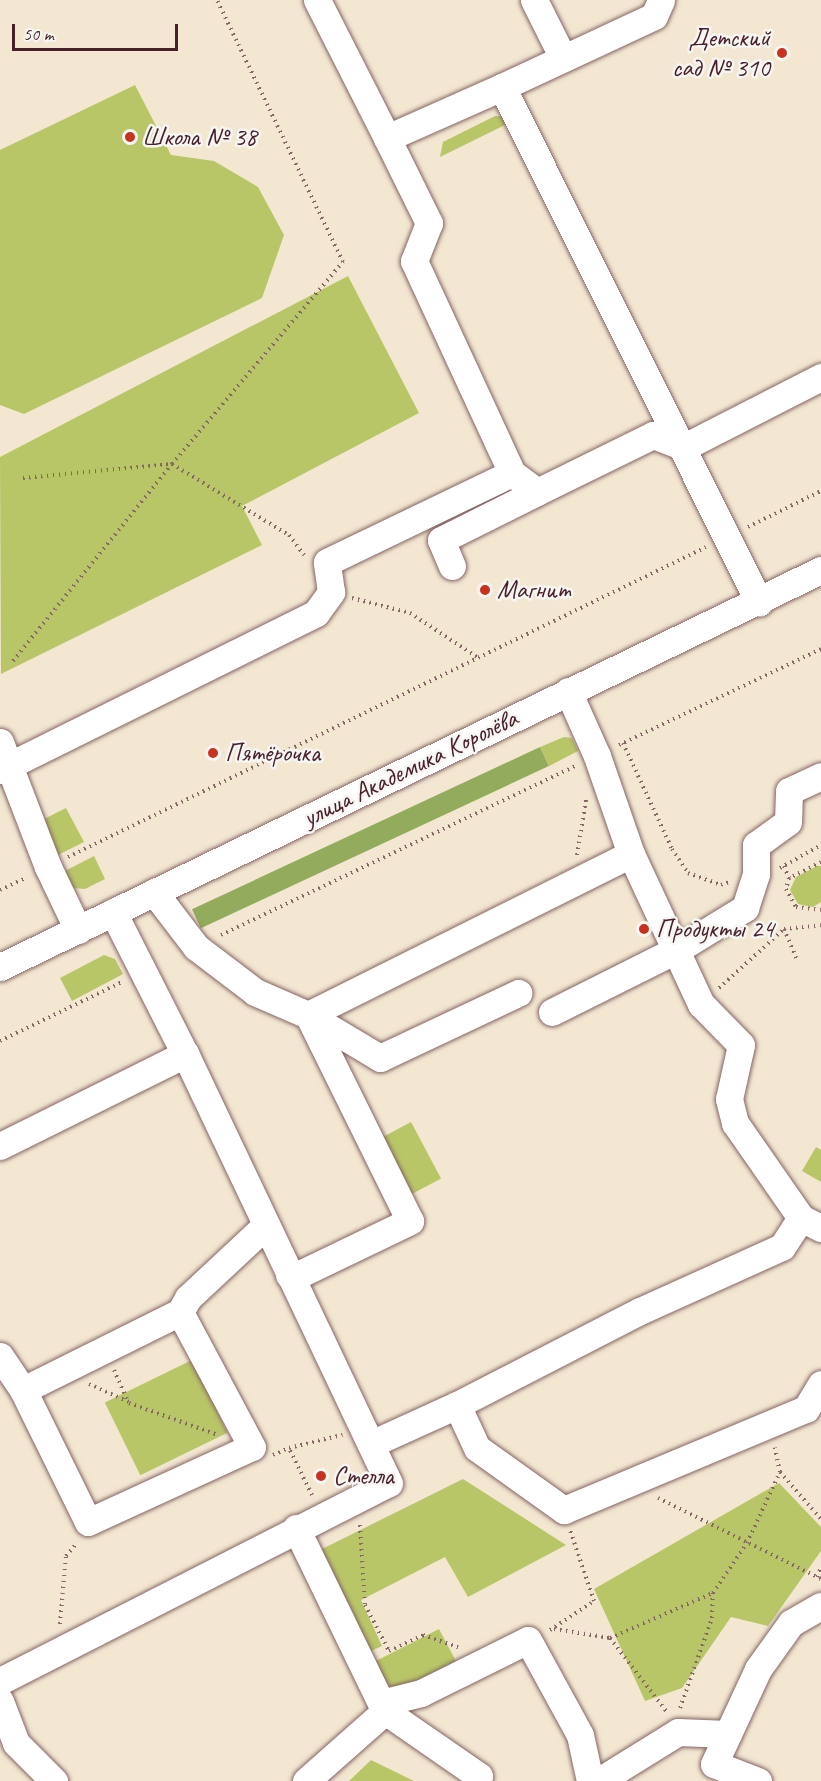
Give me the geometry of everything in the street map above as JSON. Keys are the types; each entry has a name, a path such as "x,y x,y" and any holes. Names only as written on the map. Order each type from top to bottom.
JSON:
{"street":[{"path":"317,0 429,223 414,261 512,473 537,492"},
{"path":"534,0 563,58"},
{"path":"387,138 654,16 661,0"},
{"path":"502,87 684,447 759,602"},
{"path":"452,566 441,540 653,435 684,447 821,377"},
{"path":"78,930 48,867 4,758 316,613 332,592 327,562 512,473"},
{"name":"улица Академика Королёва","path":"0,967 568,691 759,602 821,570"},
{"path":"366,1436 457,1405 640,1311 782,1247 811,1223 735,1123 729,1099 749,1051 701,1004 678,949 631,854 597,756 568,691"},
{"path":"552,1012 678,949 745,908 756,874 756,845 788,822 789,791 821,776"},
{"path":"308,1015 631,854"},
{"path":"154,892 196,947 255,992 308,1015 380,1058 518,993"},
{"path":"0,1681 58,1649 389,1483 145,971 112,912"},
{"path":"289,1275 302,1273 410,1221 308,1015"},
{"path":"0,1146 185,1054"},
{"path":"23,1390 180,1312 188,1298 265,1226"},
{"path":"0,1356 23,1390 88,1522 252,1447 180,1312"},
{"path":"457,1405 477,1448 564,1510 806,1409 821,1384"},
{"path":"306,1523 383,1707 479,1776 476,1781"},
{"path":"758,1781 714,1764 758,1669 787,1629 821,1606"},
{"path":"306,1781 383,1707 421,1693 528,1640 580,1735 590,1781"},
{"path":"0,1701 16,1743 54,1781"},
{"path":"599,1781 677,1727 728,1734"}],"path":[{"path":"14,661 172,464 343,262 217,0"},
{"path":"23,478 172,464"},
{"path":"0,890 821,491"},
{"path":"196,947 821,649"},
{"path":"623,743 672,849 688,873 721,885 784,866 821,845"},
{"path":"573,883 587,792"},
{"path":"789,878 821,862"},
{"path":"784,866 789,878 786,889 795,907 820,909"},
{"path":"701,1004 784,928 821,925"},
{"path":"784,928 797,960"},
{"path":"0,1041 145,971"},
{"path":"104,1350 129,1403 273,1455 289,1448 366,1436"},
{"path":"770,1423 780,1472 821,1519"},
{"path":"289,1448 317,1504 306,1523"},
{"path":"677,1727 712,1618 713,1593 747,1542 780,1472"},
{"path":"627,1482 819,1578 821,1569"},
{"path":"528,1640 553,1628 594,1601 564,1510"},
{"path":"360,1525 365,1605 388,1651 423,1635 465,1649"},
{"path":"58,1649 66,1556 80,1538"},
{"path":"553,1628 610,1638 713,1593"},
{"path":"610,1638 677,1727"}],"green space":[{"name":"Школа № 38","path":"135,85 171,155 214,161 258,187 284,235 262,298 24,414 0,405 0,150"},
{"path":"495,116 505,117 509,123 440,157 443,142"},
{"path":"348,276 419,413 242,506 262,545 1,674 0,457"},
{"path":"564,737 572,738 578,751 549,766 540,747"},
{"path":"540,747 549,766 201,928 192,909"},
{"path":"66,808 84,842 54,857 41,832 44,819"},
{"path":"94,856 105,879 85,889 71,888 63,872"},
{"path":"821,866 821,902 813,907 798,904 790,890 796,877"},
{"path":"104,955 115,959 123,974 72,1001 60,978"},
{"path":"411,1122 441,1179 403,1199 373,1142"},
{"path":"816,1147 821,1150 821,1182 802,1171"},
{"path":"192,1360 228,1433 140,1475 105,1403"},
{"path":"463,1479 566,1545 468,1597 445,1557 361,1600 382,1646 367,1653 318,1551"},
{"path":"779,1483 821,1527 821,1551 768,1626 731,1617 682,1688 645,1701 594,1589"},
{"path":"439,1629 457,1663 400,1689 383,1684 372,1663"},
{"path":"371,1760 414,1781 349,1781"}],"place":[{"name":"Детский сад № 310","path":"782,53"},
{"name":"Школа № 38","path":"130,137"},
{"name":"Магнит","path":"485,590"},
{"name":"Пятёрочка","path":"213,753"},
{"name":"Продукты 24","path":"644,929"},
{"name":"Стелла","path":"321,1476"}]}
